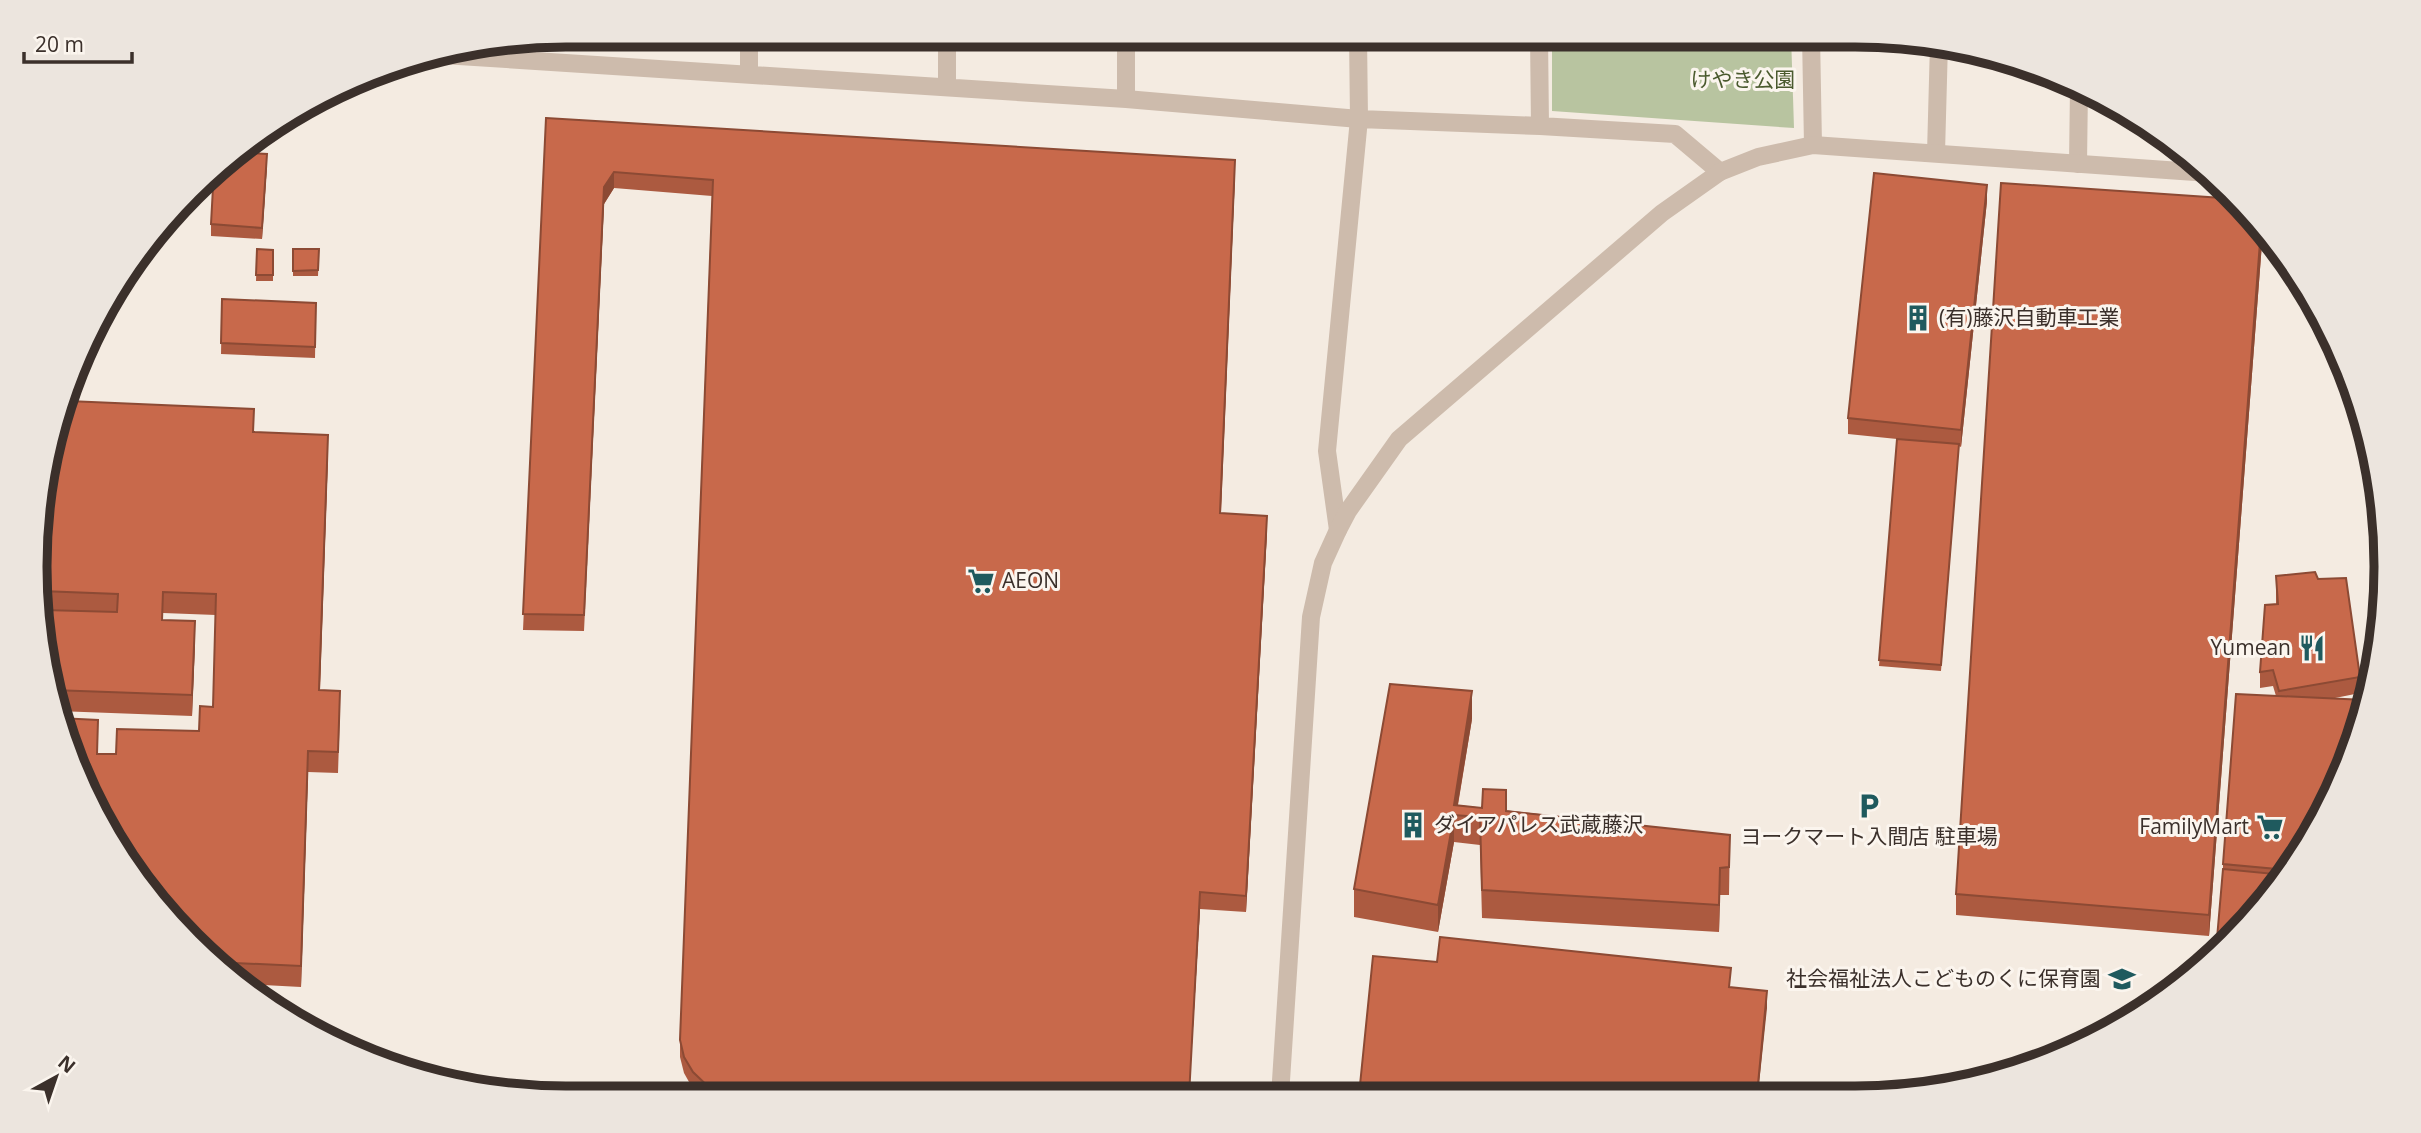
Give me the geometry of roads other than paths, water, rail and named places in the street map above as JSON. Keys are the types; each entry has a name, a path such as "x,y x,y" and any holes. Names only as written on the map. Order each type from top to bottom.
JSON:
{"street":[{"path":"749,47 749,74"},
{"path":"947,47 947,88"},
{"path":"1126,47 1126,99"},
{"path":"1339,530 1327,451 1359,119 1358,47"},
{"path":"1539,47 1540,126"},
{"path":"1811,47 1813,145"},
{"path":"482,54 1126,99 1359,119 1675,134 1720,172"},
{"path":"1936,153 1939,54"},
{"path":"2078,164 2079,99"},
{"path":"1281,1086 1311,617 1323,563 1348,511 1399,439 1662,213 1720,172 1758,157 1813,145 2192,172"}],"place":[{"name":"(有)藤沢自動車工業","path":"1918,318"},
{"name":"AEON","path":"981,581"},
{"name":"Yumean","path":"2312,648"},
{"name":"ヨークマート入間店 駐車場","path":"1869,806"},
{"name":"ダイアパレス武蔵藤沢","path":"1413,825"},
{"name":"FamilyMart","path":"2270,827"},
{"name":"社会福祉法人こどものくに保育園","path":"2122,979"}],"park label":[{"name":"けやき公園","path":"1743,80"}]}
